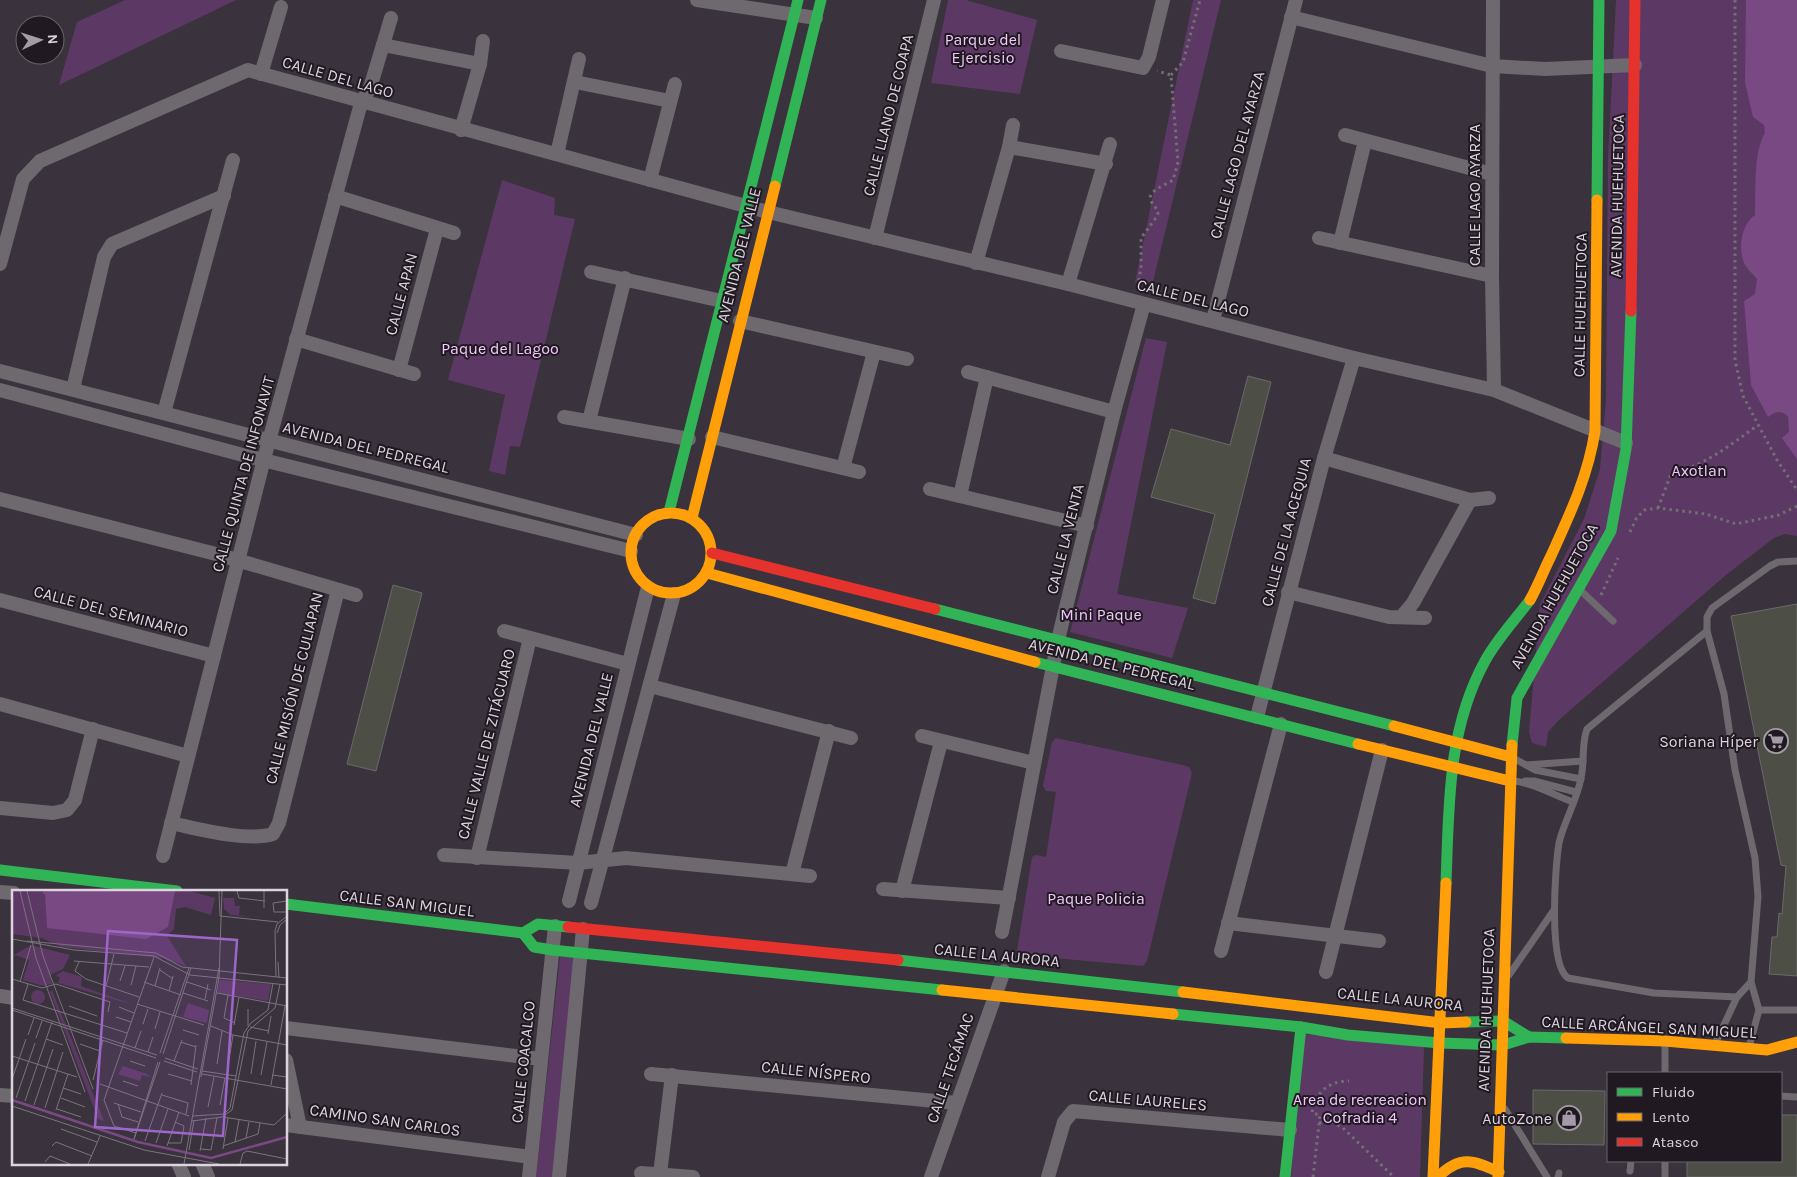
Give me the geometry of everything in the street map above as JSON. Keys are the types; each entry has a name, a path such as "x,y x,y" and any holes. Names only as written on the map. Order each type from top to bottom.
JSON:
{"street":[{"path":"697,0 816,18"},
{"name":"AVENIDA DEL VALLE","path":"669,512 798,0"},
{"name":"AVENIDA DEL VALLE","path":"692,518 821,0"},
{"name":"CALLE LLANO DE COAPA","path":"875,238 934,0"},
{"path":"1061,51 1143,68 1149,57 1163,0"},
{"name":"CALLE LAGO DEL AYARZA","path":"1213,320 1296,0"},
{"name":"CALLE LAGO AYARZA","path":"1493,0 1492,276 1494,390"},
{"name":"CALLE HUEHUETOCA","path":"1531,597 1573,514 1592,455 1595,431 1599,0"},
{"name":"AVENIDA HUEHUETOCA","path":"1499,1174 1510,781 1517,698 1611,531 1626,443 1632,282 1636,0"},
{"path":"261,74 281,7"},
{"path":"1292,17 1492,66 1545,69 1635,65"},
{"name":"CALLE QUINTA DE INFONAVIT","path":"163,856 264,459 335,196 361,103 370,88 392,18"},
{"path":"461,130 480,64 483,41"},
{"path":"383,45 480,64"},
{"path":"557,154 578,59"},
{"name":"CALLE DEL LAGO","path":"0,264 22,179 40,161 248,70 361,103 768,212 1213,320 1354,358 1494,390 1626,443"},
{"path":"574,82 670,101"},
{"path":"650,180 675,84"},
{"path":"976,263 1009,147 1013,125"},
{"path":"1345,135 1492,174"},
{"path":"1340,243 1364,141"},
{"path":"1068,284 1106,164 1110,144"},
{"path":"1009,147 1106,164"},
{"path":"164,413 233,160"},
{"path":"73,389 104,258 112,244 224,196"},
{"path":"335,196 454,233"},
{"name":"CALLE APAN","path":"399,370 437,229"},
{"path":"1319,238 1492,276"},
{"path":"591,272 722,301"},
{"path":"589,421 624,278"},
{"name":"CALLE LA VENTA","path":"1002,932 1058,640 1140,303"},
{"path":"740,321 907,359"},
{"path":"296,339 414,374"},
{"path":"843,468 874,352"},
{"name":"CALLE DE LA ACEQUIA","path":"1257,717 1324,458 1354,358"},
{"name":"AVENIDA DEL PEDREGAL","path":"0,371 636,535"},
{"path":"968,372 1114,412"},
{"path":"960,496 987,377"},
{"path":"0,390 264,459 631,550"},
{"path":"564,417 688,439"},
{"path":"712,437 859,472"},
{"path":"1324,458 1470,500 1489,498"},
{"path":"930,489 1087,526"},
{"name":"CALLE MISIÓN DE CULIAPAN","path":"0,499 238,561 338,590 279,823 273,834 262,838 197,829 171,823"},
{"path":"1402,616 1413,603 1470,500"},
{"path":"669,512 692,518 706,533 712,553 707,573 699,584 687,591 674,594 661,593 648,587 635,571 631,550 636,535 643,524 651,518 669,512"},
{"name":"AVENIDA DEL PEDREGAL","path":"712,553 1264,691 1511,757"},
{"name":"AVENIDA DEL PEDREGAL","path":"707,573 1053,667 1257,717 1451,768 1510,781"},
{"name":"AVENIDA DEL VALLE","path":"569,901 648,587"},
{"path":"338,590 356,595"},
{"path":"1288,592 1389,617 1425,618"},
{"path":"591,903 674,594"},
{"name":"AVENIDA HUEHUETOCA","path":"1433,1177 1451,768 1455,743 1475,680 1486,658 1531,597"},
{"name":"CALLE DEL SEMINARIO","path":"0,600 214,656"},
{"name":"CALLE VALLE DE ZITÁCUARO","path":"504,631 628,664"},
{"name":"CALLE VALLE DE ZITÁCUARO","path":"477,858 530,638"},
{"path":"650,686 851,738"},
{"path":"0,704 93,728 188,756"},
{"path":"1221,951 1281,724"},
{"path":"0,808 53,814 67,810 75,800 93,728"},
{"path":"792,874 829,731"},
{"path":"922,736 1034,763"},
{"path":"902,890 941,742"},
{"path":"1326,972 1382,750"},
{"name":"CALLE VALLE DE ZITÁCUARO","path":"444,855 578,864 626,858 810,876"},
{"path":"0,870 117,887 158,890"},
{"path":"883,889 1009,898"},
{"name":"CALLE SAN MIGUEL","path":"288,904 523,933 538,924 555,926"},
{"path":"1228,923 1379,941"},
{"name":"CALLE LA AURORA","path":"555,926 1004,971 1441,1022 1503,1021"},
{"name":"CALLE COACALCO","path":"529,1177 555,926"},
{"path":"559,1177 583,929"},
{"path":"523,933 534,947 552,950 1301,1026 1348,1035 1440,1043 1503,1045 1528,1036"},
{"name":"CALLE TECÁMAC","path":"931,1177 1004,971"},
{"path":"1503,1021 1528,1036"},
{"path":"1285,1177 1301,1026"},
{"path":"288,1028 541,1059"},
{"name":"CALLE ARCÁNGEL SAN MIGUEL","path":"1528,1036 1665,1041 1748,1050 1767,1050 1797,1042"},
{"name":"CALLE NÍSPERO","path":"652,1074 956,1103"},
{"path":"660,1174 672,1075"},
{"name":"CAMINO SAN CARLOS","path":"288,1079 293,1126 531,1157"},
{"name":"CALLE LAURELES","path":"1048,1177 1064,1122 1073,1111 1290,1130"},
{"path":"1438,1177 1448,1165 1466,1160 1499,1174"},
{"path":"171,1177 172,1164"},
{"path":"178,1164 184,1177"},
{"path":"202,1164 208,1177"},
{"path":"641,1173 692,1177"}],"lane":[{"path":"1748,1050 1759,1010 1751,982 1758,897 1756,858 1734,770 1724,694 1707,631 1707,617 1712,608 1770,566 1778,562 1797,561"},
{"path":"1578,589 1613,621"},
{"path":"1707,631 1587,729 1582,742 1583,761 1581,779 1565,822 1559,845 1554,936 1562,972 1566,977 1654,993 1737,997"},
{"path":"1511,757 1535,770 1581,779"},
{"path":"1526,765 1583,761"},
{"path":"1510,781 1534,781 1576,792"},
{"path":"1524,781 1532,787 1573,802"},
{"path":"1503,984 1554,909"},
{"path":"1714,1045 1737,997 1751,982"},
{"path":"1759,1010 1797,1010"},
{"path":"1664,1072 1665,1041"},
{"path":"1782,1096 1797,1097"},
{"path":"1500,1102 1547,1177"},
{"path":"1630,1171 1631,1162"},
{"path":"1665,1162 1665,1177"}],"path":[{"path":"1140,303 1141,238 1158,216 1158,209 1150,200 1150,196 1152,192 1172,180 1178,162 1171,75 1183,62 1200,0"},
{"path":"1735,0 1735,360 1739,385 1758,425 1797,490"},
{"path":"1143,68 1171,75"},
{"path":"1658,508 1671,474 1694,468 1719,454 1758,425"},
{"path":"1628,536 1636,519 1644,510 1658,508 1698,513 1736,524 1779,515 1797,506"},
{"path":"1597,605 1620,552"},
{"path":"1313,1177 1320,1114 1312,1113 1318,1095 1329,1085 1349,1081"},
{"path":"1319,1122 1330,1121 1343,1128 1394,1177"}],"green space":[{"path":"125,0 236,0 59,85 77,22"},
{"name":"Parque del Ejercisio","path":"948,0 966,0 1037,20 1020,94 931,83"},
{"path":"1193,0 1221,0 1152,286 1135,283"},
{"name":"Axotlan","path":"1616,0 1797,0 1797,536 1785,534 1774,538 1726,575 1560,719 1548,732 1546,747 1532,743 1529,732 1540,604 1584,519 1600,469 1606,400 1608,159"},
{"name":"Paque del Lagoo","path":"502,180 555,198 554,215 575,219 520,447 510,446 505,475 489,471 505,395 448,380"},
{"name":"Mini Paque","path":"1146,338 1167,342 1117,594 1188,608 1172,658 1070,632"},
{"name":"Paque Policia","path":"1056,738 1183,765 1189,767 1192,773 1147,961 1143,966 1020,955 1017,951 1032,857 1036,855 1046,857 1056,792 1046,791 1043,786 1052,742"},
{"path":"577,955 553,1177 536,1177 560,957"},
{"name":"Area de recreacion Cofradia 4","path":"1304,1034 1424,1047 1420,1177 1291,1177"}],"shaded area":[{"path":"1746,0 1797,0 1797,459 1782,438 1789,432 1788,416 1778,412 1768,417 1751,385 1744,301 1755,294 1757,279 1744,263 1741,244 1744,231 1750,219 1755,215 1757,161 1761,141 1765,133 1764,125 1753,117 1745,83"}],"building":[{"path":"1248,376 1271,382 1215,604 1193,598 1215,514 1151,497 1171,429 1230,445"},
{"path":"393,585 422,593 376,771 347,764"},
{"name":"Soriana Híper","path":"1797,604 1797,976 1769,974 1772,937 1777,937 1779,913 1782,914 1786,866 1781,865 1731,616"},
{"name":"AutoZone","path":"1533,1090 1605,1091 1604,1145 1533,1144"},
{"path":"1782,1115 1797,1115 1797,1177 1687,1177 1687,1162 1782,1162"}],"traffic: fast":[{"path":"669,512 798,0"},
{"path":"775,186 821,0"},
{"path":"1597,200 1599,0"},
{"path":"1512,745 1517,698 1611,531 1626,449 1631,311"},
{"path":"1446,883 1452,769 1463,714 1485,661 1530,600"},
{"path":"935,609 1394,726"},
{"path":"1035,662 1358,744"},
{"path":"0,870 169,890"},
{"path":"288,904 523,933 538,924 568,927"},
{"path":"523,933 534,947 552,950 942,990"},
{"path":"898,960 1183,992"},
{"path":"1173,1014 1301,1027 1348,1035 1440,1043 1503,1045 1529,1037 1566,1038"},
{"path":"1466,1022 1503,1021 1529,1037"},
{"path":"1285,1177 1301,1027"}],"traffic: slow":[{"path":"692,518 775,186"},
{"path":"1530,600 1577,496 1588,464 1595,431 1597,200"},
{"path":"663,513 679,513 700,524 711,545 711,553 711,561 700,582 679,593 663,593 649,587 637,575 631,561 631,545 637,531 649,519 663,513"},
{"path":"707,573 1035,662"},
{"path":"1394,726 1511,757"},
{"path":"1358,744 1510,781"},
{"path":"1498,1177 1512,745"},
{"path":"1433,1177 1446,883"},
{"path":"942,990 1173,1014"},
{"path":"1183,992 1441,1023 1466,1022"},
{"path":"1566,1038 1665,1041 1767,1050 1797,1042"},
{"path":"1438,1177 1453,1165 1467,1162 1482,1165 1499,1172"}],"traffic: jam":[{"path":"1631,311 1635,0"},
{"path":"712,553 935,609"},
{"path":"568,927 898,960"}],"place":[{"name":"Soriana Híper","path":"1776,741"},
{"name":"AutoZone","path":"1569,1118"}]}
